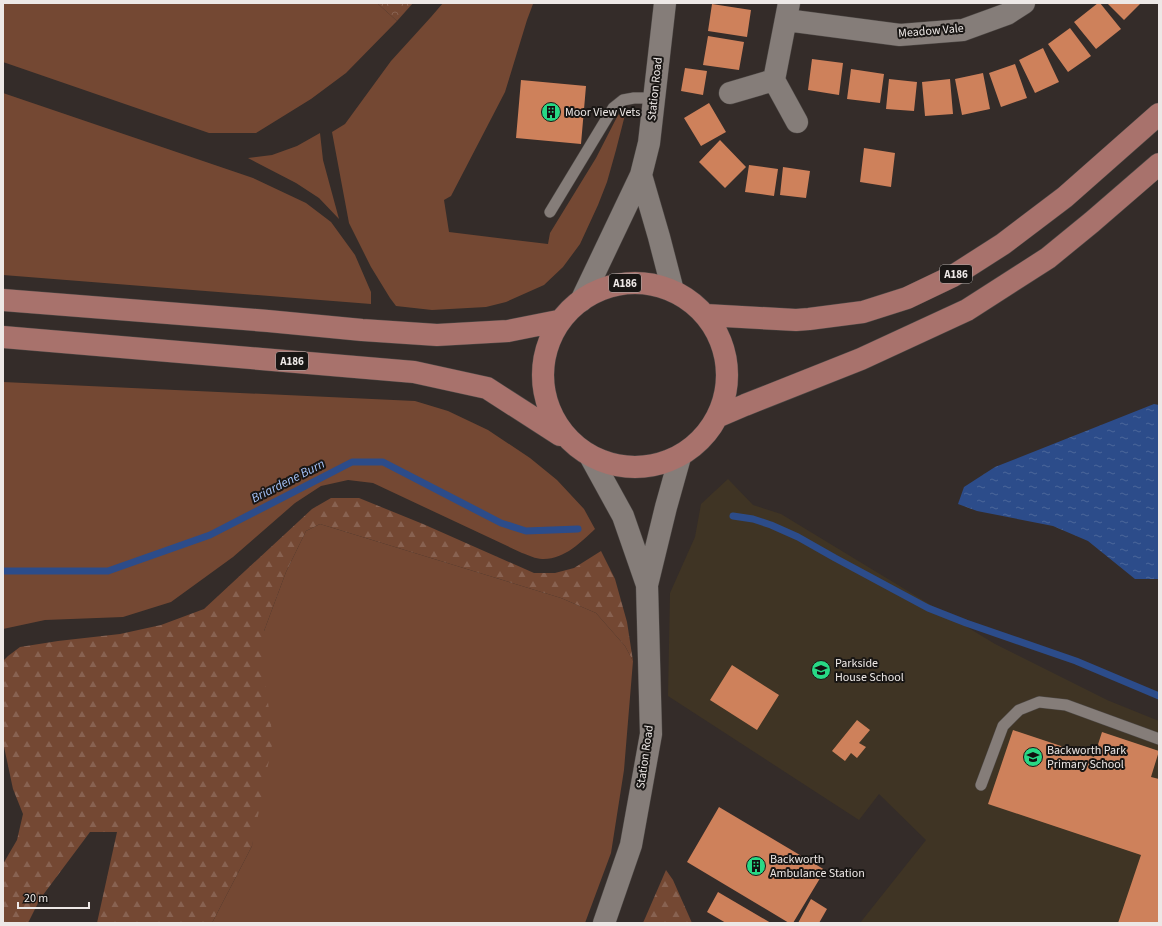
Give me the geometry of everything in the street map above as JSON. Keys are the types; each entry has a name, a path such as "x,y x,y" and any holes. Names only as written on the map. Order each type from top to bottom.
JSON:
{"main road":[{"name":"Station Road","path":"581,301 641,175 649,143 665,3"},
{"name":"Meadow Vale","path":"788,11 900,35 963,30 1007,14 1024,3"},
{"path":"788,11 774,80 797,122"},
{"path":"730,92 774,80"},
{"name":"A186","path":"706,315 796,320 809,319 863,312 907,298 953,276 1008,240 1065,197 1159,114"},
{"path":"717,417 861,359 967,310 1048,258 1159,164"},
{"path":"641,175 673,291"},
{"name":"A186","path":"3,337 414,372 487,388 590,456 605,463 625,467 653,466 680,457 696,445 711,428 717,417 725,398 728,375 723,346 716,330 706,315 692,303 673,291 644,283 618,283 598,290 572,307 558,321 545,355 542,375 544,397 550,415 566,439"},
{"path":"3,300 437,335 508,331 558,321"},
{"path":"590,456 623,516 647,585"},
{"path":"647,585 680,457"},
{"name":"Station Road","path":"604,923 631,845 651,734 647,585"}],"lane":[{"path":"550,212 613,108 623,100 634,98 654,98"},
{"path":"981,785 1003,726 1019,710 1039,702 1066,705 1159,739"}],"shaded area":[{"path":"728,479 753,505 781,514 995,644 1107,700 1159,721 1159,923 860,923 926,840 879,794 859,820 668,696 670,593 695,537 701,504"}],"green space":[{"path":"3,3 377,3 397,21 346,73 311,99 256,133 209,133 3,62"},
{"path":"377,3 413,3 397,21"},
{"path":"443,3 535,3 533,4 527,20 505,92 451,196 444,200 449,232 548,244 550,233 596,158 618,115 626,111 607,182 598,205 580,244 563,267 544,285 506,302 486,307 432,310 396,306 371,267 349,223 332,132 345,124 391,61"},
{"path":"3,93 253,178 306,203 331,222 355,255 371,292 371,304 3,275"},
{"path":"320,133 323,160 339,219 319,198 296,183 248,158 272,155 297,146"},
{"path":"3,382 415,401 448,411 488,430 530,458 557,480 584,509 595,529 572,549 558,557 542,559 522,553 373,483 348,480 321,486 295,503 233,557 171,602 123,617 45,620 3,629"},
{"path":"331,498 359,498 423,524 534,573 555,573 574,568 601,551 615,579 627,622 633,661 625,646 596,613 561,598 320,524 306,531 286,572 264,631 264,672 273,740 252,846 212,923 97,923 117,832 90,832 40,899 28,923 3,923 3,864 17,840 23,814 13,789 3,742 3,661 20,647 120,634 161,625 204,609 312,509"},
{"path":"320,524 561,598 596,613 625,646 633,661 624,770 611,853 585,923 212,923 252,846 264,672 264,631 286,572 306,531"},
{"path":"666,870 673,880 692,923 643,923"}],"water":[{"path":"1154,404 1159,405 1159,579 1135,579 1088,541 1053,526 977,511 958,504 964,487 995,467"}],"building":[{"path":"1100,3 1121,29 1096,49 1074,22"},
{"path":"1107,3 1141,3 1124,20"},
{"path":"712,4 751,10 747,37 708,31"},
{"path":"1070,28 1091,56 1068,72 1048,44"},
{"path":"708,36 744,42 739,70 703,65"},
{"path":"1043,48 1059,82 1035,93 1019,60"},
{"path":"812,59 843,63 839,95 808,90"},
{"path":"1015,64 1027,98 1001,107 989,73"},
{"path":"685,68 707,71 703,95 681,91"},
{"path":"851,69 884,74 880,103 847,99"},
{"path":"983,73 990,109 962,115 955,79"},
{"path":"889,79 917,82 914,111 886,109"},
{"path":"950,79 953,114 925,116 922,82"},
{"name":"Moor View Vets","path":"521,80 586,86 581,144 516,138"},
{"path":"709,103 726,132 701,146 684,118"},
{"path":"720,140 746,167 725,188 699,162"},
{"path":"864,148 895,153 891,187 860,182"},
{"path":"749,165 778,169 774,196 745,192"},
{"path":"783,167 810,171 806,198 780,195"},
{"path":"732,665 779,695 757,730 710,700"},
{"path":"857,720 870,730 859,743 866,747 857,758 851,753 845,761 832,751"},
{"path":"1013,730 1094,757 1102,732 1159,751 1151,777 1159,779 1159,923 1118,923 1141,855 988,804"},
{"name":"Backworth Ambulance Station","path":"719,807 825,870 793,923 789,923 687,862"},
{"path":"718,892 771,923 726,923 707,912"},
{"path":"811,899 827,909 819,923 798,923"}],"waterway":[{"name":"Briardene Burn","path":"3,571 108,571 210,535 352,462 383,462 501,523 526,531 578,529"},
{"path":"733,516 753,519 798,537 928,608 966,623 1076,661 1159,696"}],"place":[{"name":"Moor View Vets","path":"551,112"},
{"name":"Parkside House School","path":"821,670"},
{"name":"Backworth Park Primary School","path":"1033,757"},
{"name":"Backworth Ambulance Station","path":"756,866"}]}
